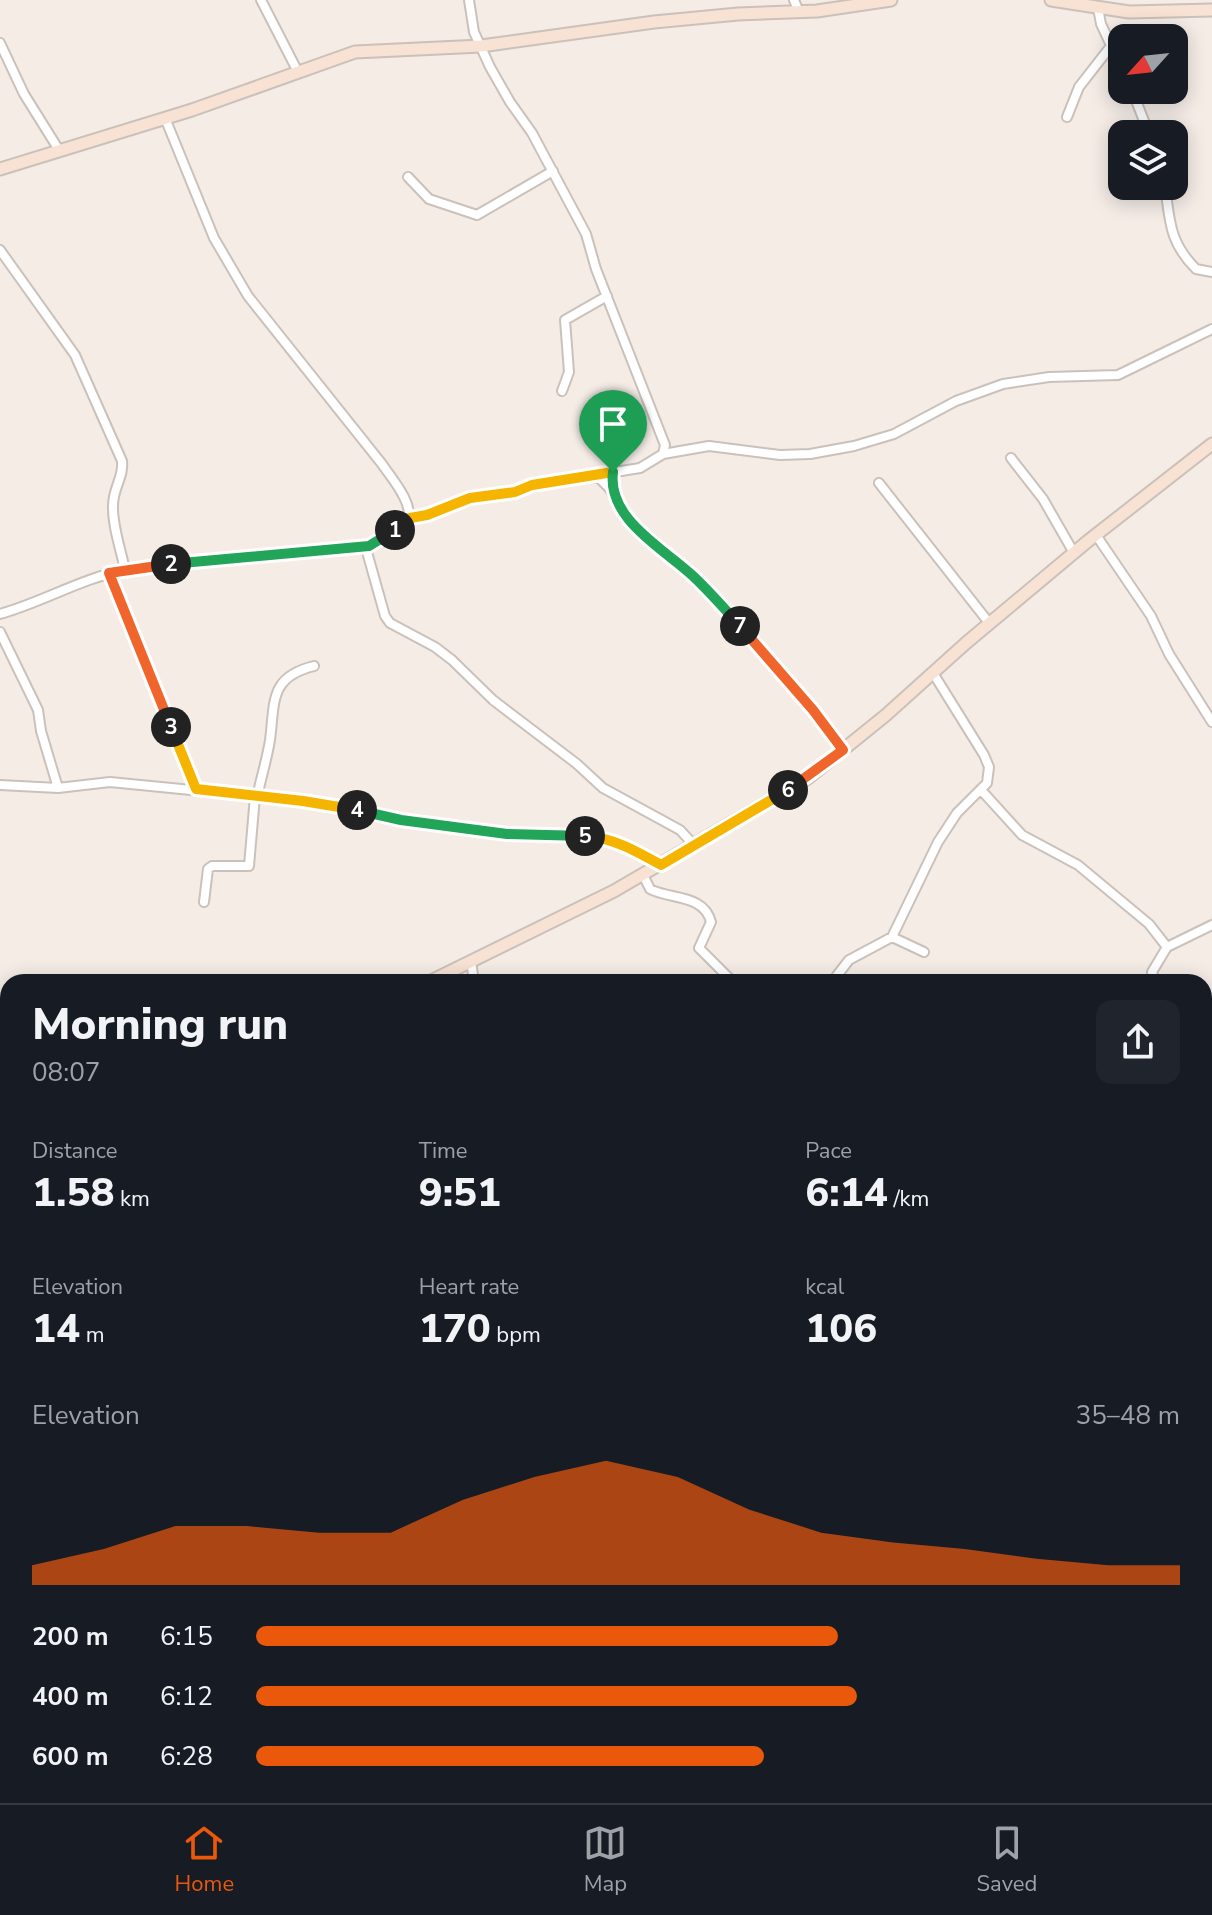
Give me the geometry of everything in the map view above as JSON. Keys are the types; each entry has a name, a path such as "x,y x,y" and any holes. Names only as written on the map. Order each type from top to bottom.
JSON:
{"main road":[{"path":"0,169 165,118 341,57 371,50 481,46 796,6 891,0"},
{"path":"1051,0 1098,8 1163,13 1212,10"},
{"path":"445,974 643,875 808,778 1074,553 1212,444"}],"street":[{"path":"261,0 298,72"},
{"path":"469,0 474,32 510,102 532,133 586,234 665,445 663,454"},
{"path":"1098,8 1108,39"},
{"path":"0,43 24,94 59,150"},
{"path":"1067,117 1079,87 1108,50"},
{"path":"165,118 199,205 230,268 248,296 382,464 401,492 410,518"},
{"path":"408,177 429,199 477,215 553,171"},
{"path":"1166,200 1169,224 1176,242 1196,269 1212,272"},
{"path":"0,250 75,355 122,461 124,473 112,507 125,570"},
{"path":"562,391 569,372 565,320 607,296"},
{"path":"0,614 109,573 125,570 369,546 410,518 427,515 470,498 640,468 663,454 709,446 780,455 854,446 894,434 956,401 1003,384 1026,379 1118,375 1212,329"},
{"path":"1011,458 1043,499 1074,553"},
{"path":"613,472 615,497"},
{"path":"590,476 605,483 634,526 692,575 725,608 843,750"},
{"path":"879,483 990,624"},
{"path":"1096,535 1151,616 1169,654 1212,722"},
{"path":"369,546 367,552 375,588 390,623 443,654 493,700 577,764 603,788 680,830 694,845"},
{"path":"109,573 196,789"},
{"path":"0,632 38,710 58,788"},
{"path":"204,902 208,869 212,866 249,866 256,796 276,695 295,671 314,666"},
{"path":"838,974 859,953 878,947 892,937 938,842 957,813 982,791 989,775 984,755 933,673"},
{"path":"0,785 58,788 110,782 196,789 303,801 401,820 507,834 603,837 661,865"},
{"path":"982,791 1022,835 1078,865 1149,924 1167,947"},
{"path":"643,875 650,889 693,901 707,910 711,922 699,948 725,974"},
{"path":"1153,974 1167,947 1212,925"},
{"path":"892,937 924,952"},
{"path":"471,961 473,974"}],"route":[{"path":"613,472 615,497 634,526 692,575 725,608 813,710 843,750 808,778 661,865 603,837 507,834 401,820 345,807 196,789 109,573 156,565 369,546 410,518 427,515 470,498 613,472"}]}
